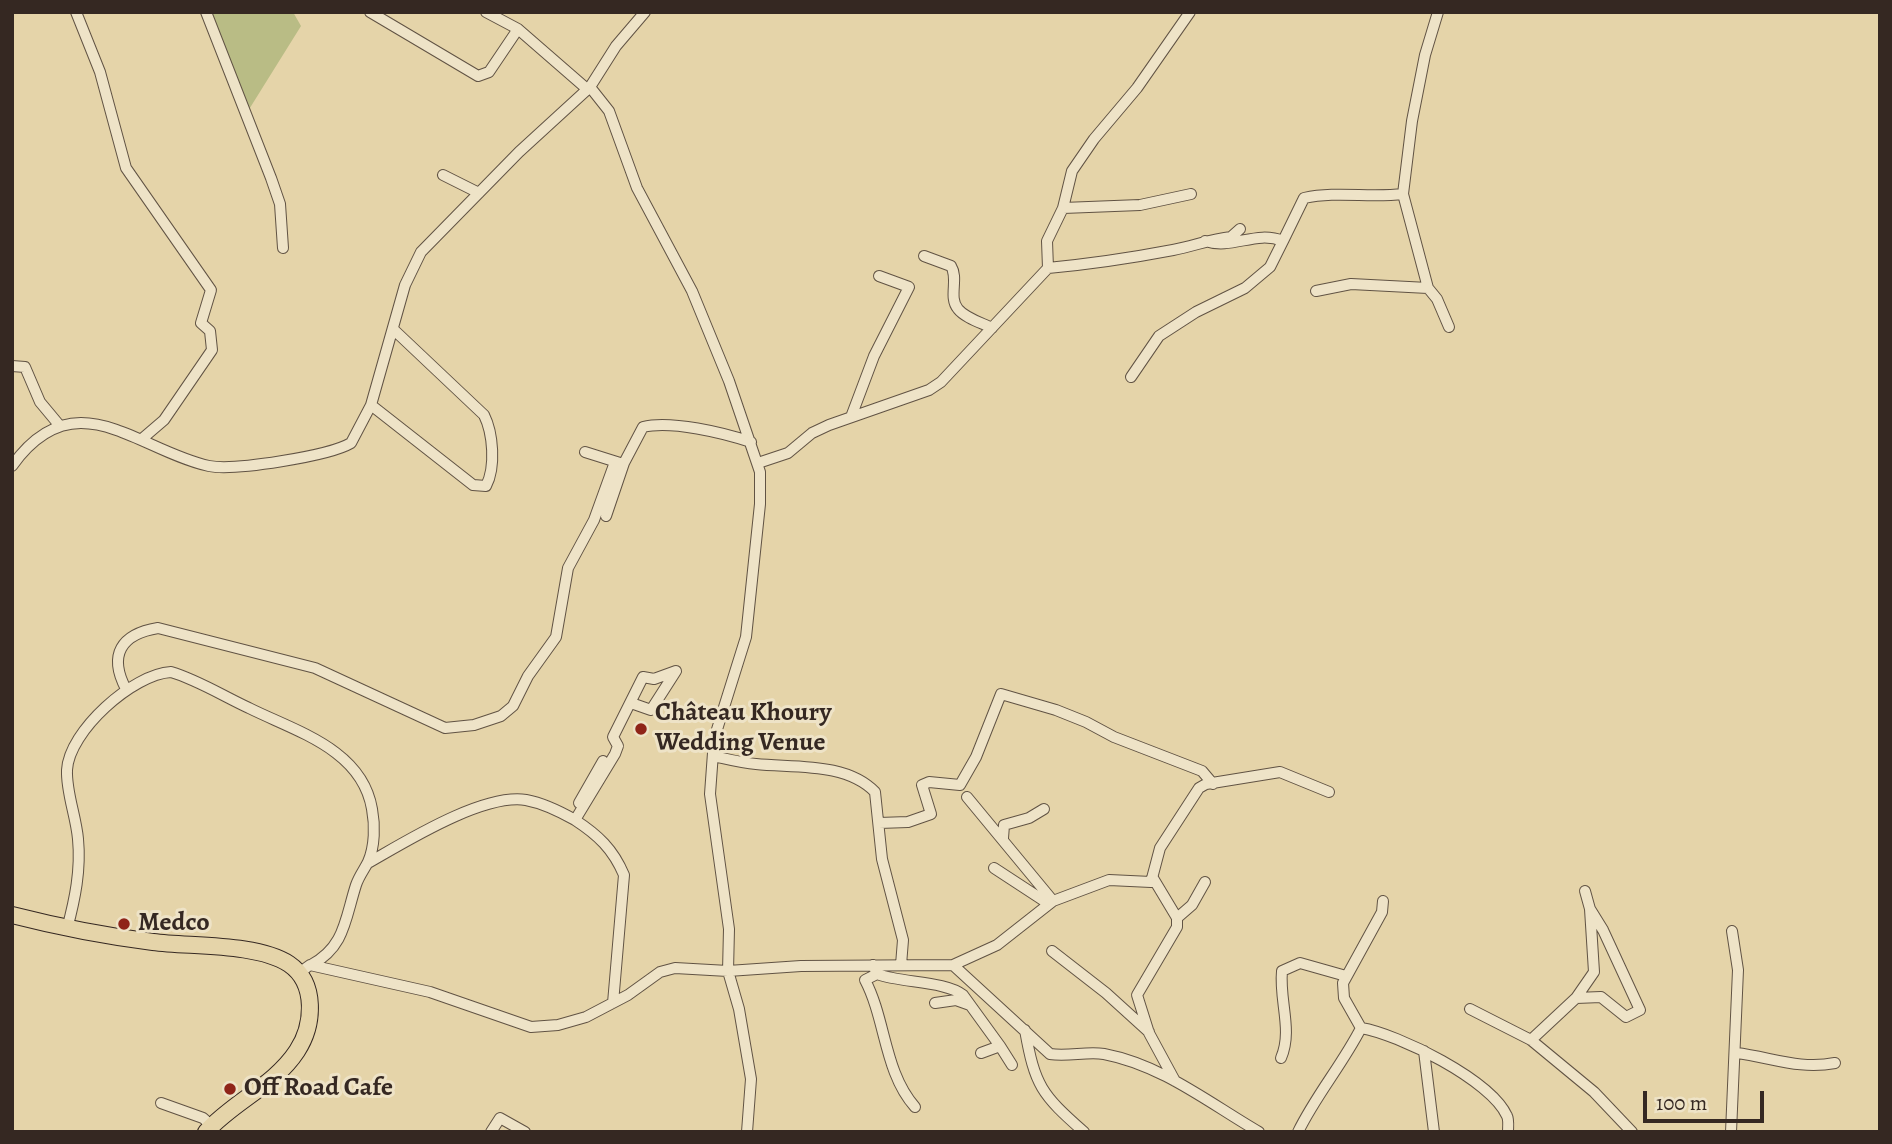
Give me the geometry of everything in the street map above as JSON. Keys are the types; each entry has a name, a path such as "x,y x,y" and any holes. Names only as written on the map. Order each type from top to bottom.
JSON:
{"highway":[{"path":"12,915 67,929 263,954 305,969 310,1012 299,1049 272,1080 209,1129"}],"street":[{"path":"76,12 100,72 127,168 211,290 201,323 210,331 212,351 164,420 142,438"},
{"path":"206,12 280,204 283,248"},
{"path":"370,12 478,76 489,72 518,29"},
{"path":"486,12 518,29 589,88 609,111 637,188 692,290 758,463 760,504 750,613 746,637 714,739 710,794 729,929 728,971 739,1009 751,1079 747,1132"},
{"path":"12,466 39,439 60,426 96,424 142,438 190,461 226,468 342,448 358,433 371,405 405,285 416,261 479,193 589,88 616,47 645,12"},
{"path":"1048,268 1047,241 1063,208 1072,171 1094,139 1137,88 1190,12"},
{"path":"1438,12 1425,55 1412,121 1403,194 1428,288 1437,299 1449,327"},
{"path":"443,175 479,193"},
{"path":"1131,377 1160,336 1196,312 1245,288 1270,267 1304,198 1329,193 1374,197 1403,194"},
{"path":"1063,208 1140,205 1191,194"},
{"path":"758,463 788,453 812,433 935,386 1048,268 1100,264 1205,240 1234,237 1240,229"},
{"path":"1205,240 1230,244 1268,235 1283,241"},
{"path":"924,256 951,266 956,276 954,301 958,310 992,328"},
{"path":"851,417 874,356 909,287 879,276"},
{"path":"1316,291 1351,284 1428,288"},
{"path":"371,405 473,485 486,486 491,453 490,426 484,415 393,330"},
{"path":"12,366 25,367 40,402 60,426"},
{"path":"126,689 118,672 119,654 134,633 158,628 186,633 214,643 277,655 315,667 445,728 463,728 501,716 513,706 528,677 552,645 559,625 568,568 620,463 639,431 649,426 731,435 751,442"},
{"path":"585,452 620,463"},
{"path":"606,516 620,463"},
{"path":"575,820 615,754 618,746 613,737 643,677 654,679 676,671 651,710 631,703"},
{"path":"67,929 77,895 78,868 78,839 67,770 69,761 91,724 126,689 152,675 171,673 181,675 311,737 338,754 352,768 370,799 374,841 368,863 358,877 341,938 326,957 305,969"},
{"path":"879,823 908,822 931,814 922,785 929,782 960,785 980,748 1001,694 1086,722 1114,737 1202,771 1213,784"},
{"path":"713,756 752,764 840,772 855,777 875,792 887,880 903,940 901,965"},
{"path":"559,811 575,811 606,758"},
{"path":"305,969 430,992 531,1027 572,1022 613,1003 667,970 694,967 728,971 875,970 901,965 953,965 997,945 1051,902 1109,880 1147,884 1153,878 1160,848 1199,788 1286,772 1329,792"},
{"path":"967,797 1003,838 1051,902"},
{"path":"368,863 408,838 492,804 526,800 559,811 575,820 592,831 611,850 624,875 613,1003"},
{"path":"1003,838 1004,825 1029,818 1044,808"},
{"path":"994,868 1051,902"},
{"path":"1153,878 1177,918 1177,927 1137,995 1149,1033 1175,1081"},
{"path":"1177,918 1192,905 1205,882"},
{"path":"1531,1040 1540,1028 1576,998 1594,972 1590,909 1585,891"},
{"path":"1361,1028 1344,998 1343,984 1382,912 1383,901"},
{"path":"1576,998 1601,997 1626,1017 1640,1010 1603,930 1590,909"},
{"path":"1731,1132 1738,970 1732,931"},
{"path":"1052,951 1098,985 1149,1033"},
{"path":"1281,1058 1287,1042 1280,985 1282,971 1300,963 1346,976"},
{"path":"953,965 1050,1054 1102,1054 1140,1064 1175,1081 1259,1132"},
{"path":"875,970 896,981 955,989 970,1005 1012,1065"},
{"path":"875,970 865,980 874,998 898,1082 915,1107"},
{"path":"936,1003 956,1000 970,1005"},
{"path":"1470,1009 1531,1040 1594,1092 1632,1132"},
{"path":"1361,1028 1384,1032 1424,1051 1485,1088 1508,1117 1508,1132"},
{"path":"1298,1132 1326,1081 1340,1067 1361,1028"},
{"path":"1025,1029 1030,1056 1044,1095 1084,1132"},
{"path":"981,1053 1000,1046"},
{"path":"1424,1051 1434,1132"},
{"path":"1736,1053 1769,1057 1782,1065 1835,1063"},
{"path":"160,1102 203,1118 209,1129"},
{"path":"491,1132 500,1118 524,1132"}],"green space":[{"path":"207,12 293,12 301,26 248,111 214,20"}],"place":[{"name":"Château Khoury Wedding Venue","path":"641,729"},
{"name":"Medco","path":"124,924"},
{"name":"Off Road Cafe","path":"230,1089"}]}
